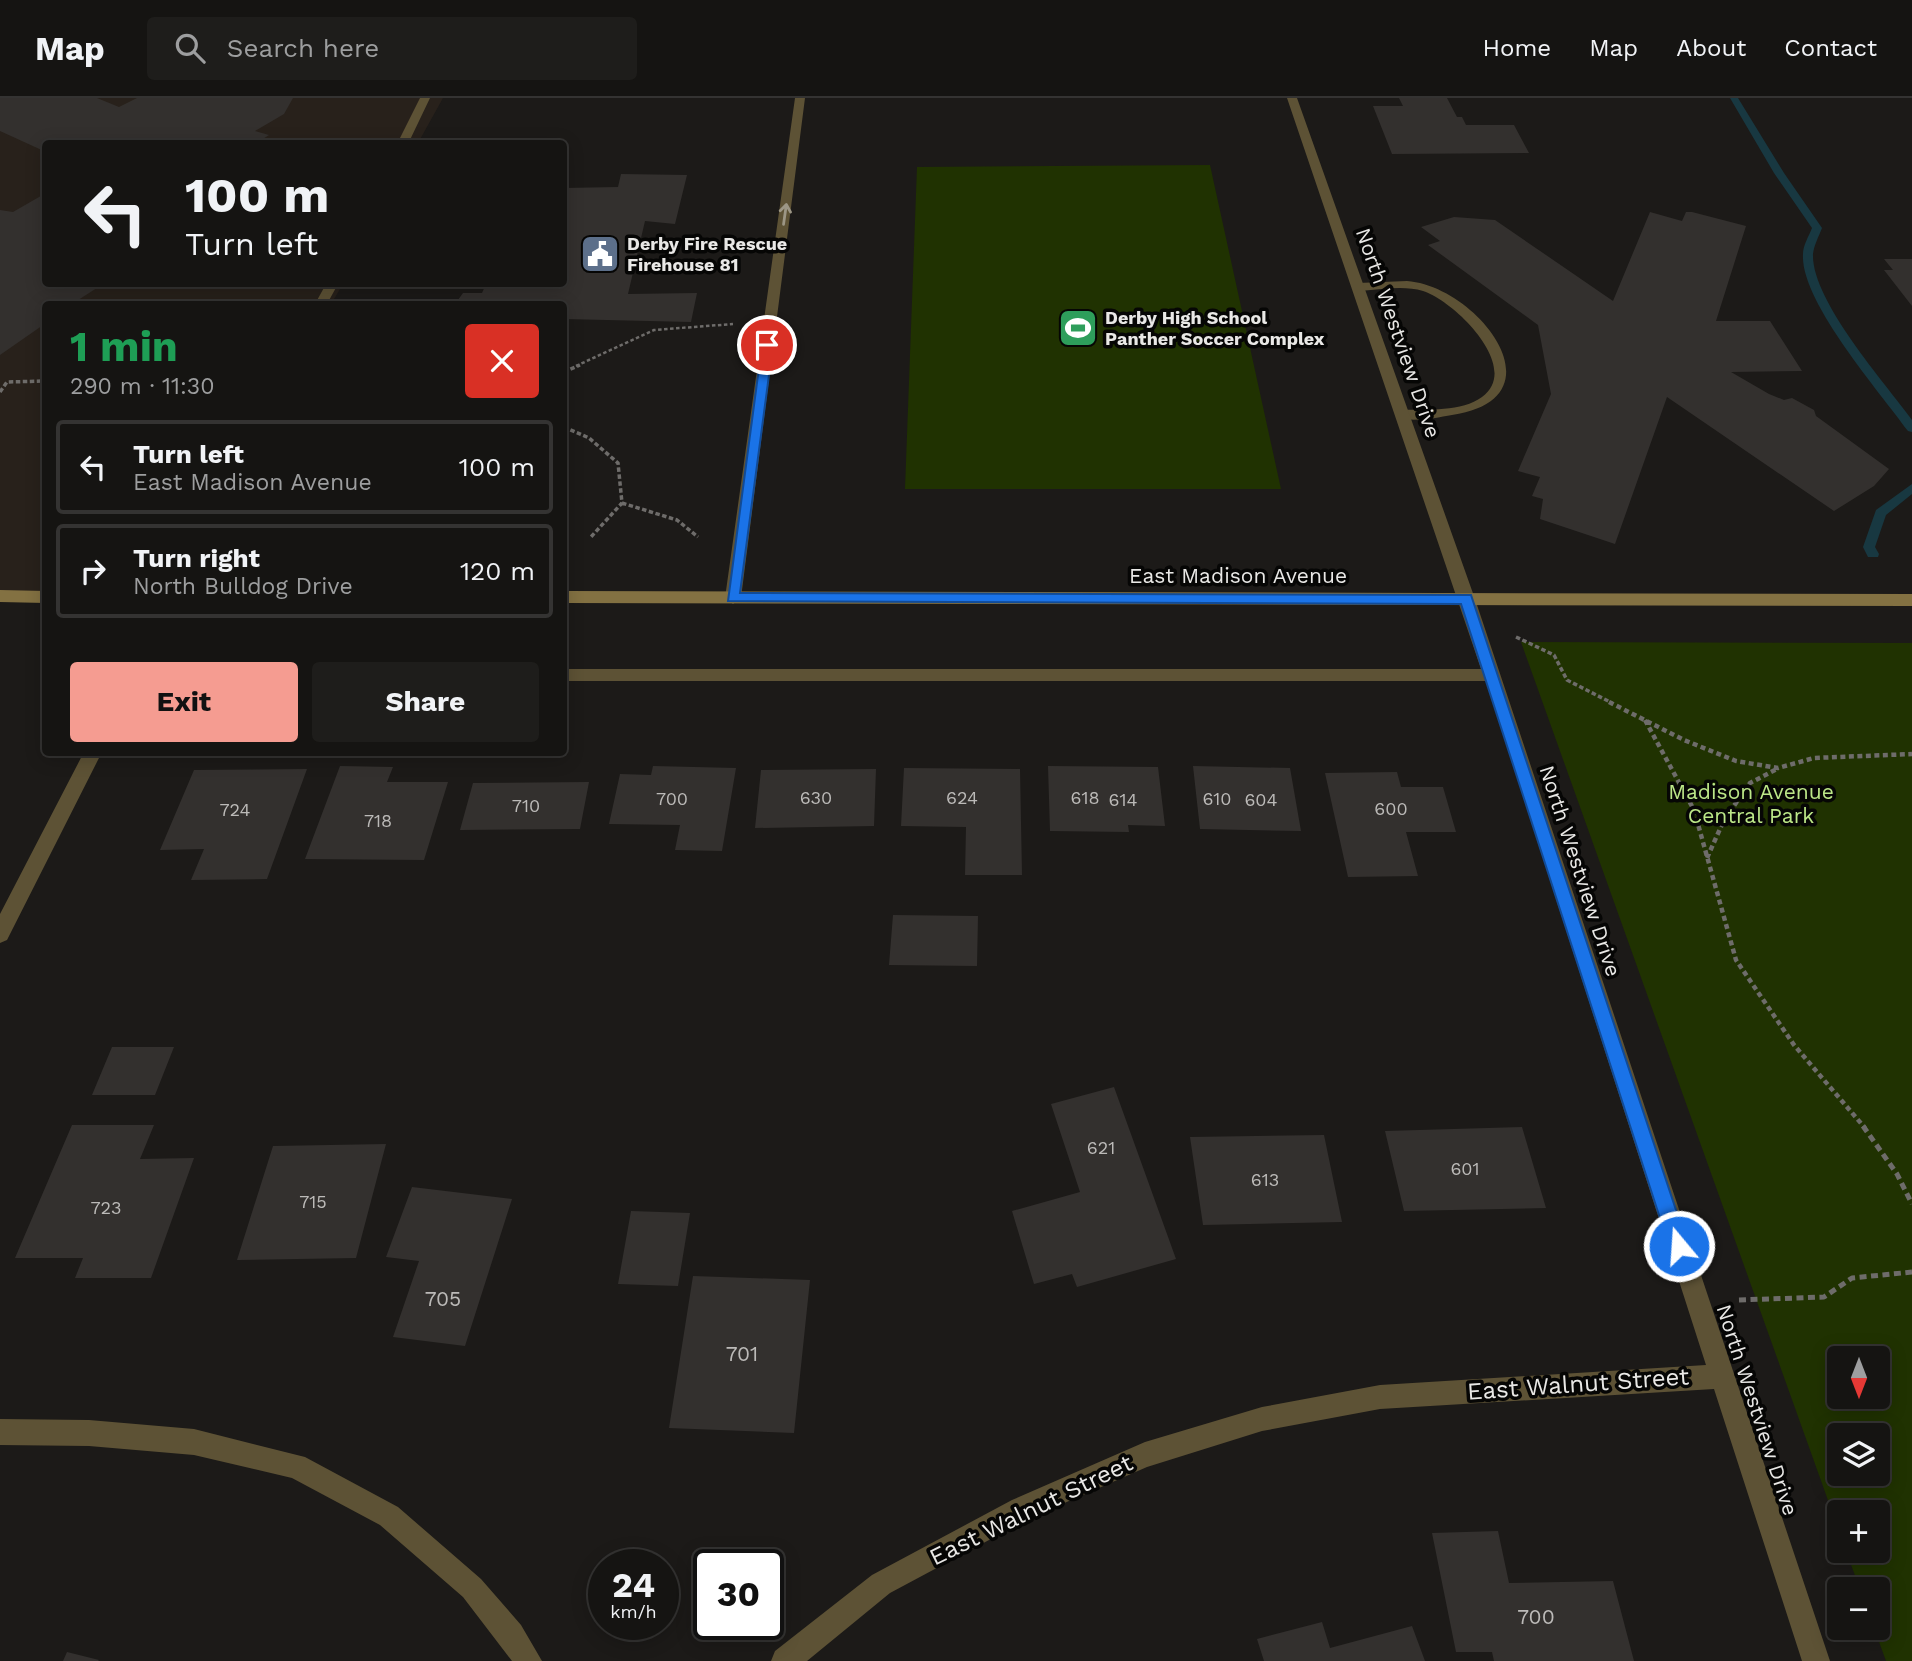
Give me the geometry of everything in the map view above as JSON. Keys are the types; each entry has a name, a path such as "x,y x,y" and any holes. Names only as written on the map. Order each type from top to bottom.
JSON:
{"main road":[{"path":"0,597 42,597"},
{"name":"East Madison Avenue","path":"567,597 1912,600"}],"street":[{"path":"404,140 425,98"},
{"path":"733,598 800,98"},
{"name":"North Westview Drive","path":"1292,98 1466,599 1816,1661"},
{"path":"1358,287 1423,287 1446,296 1488,337 1495,351 1501,369 1499,386 1484,402 1436,412 1403,415"},
{"path":"567,675 1491,675"},
{"path":"0,934 91,756"},
{"name":"East Walnut Street","path":"785,1661 881,1584 1021,1509 1145,1455 1262,1419 1380,1396 1721,1376"},
{"path":"0,1432 89,1433 194,1442 296,1466 389,1516 472,1588 512,1635 527,1661"}],"path":[{"path":"567,371 654,330 733,324"},
{"path":"0,392 7,382 42,381"},
{"path":"567,428 589,438 618,463 622,503 590,538"},
{"path":"622,503 677,520 698,537"},
{"path":"1516,638 1554,655 1567,680 1684,740 1736,761 1778,768"},
{"path":"1645,720 1694,810 1736,960 1794,1045 1855,1114 1897,1174 1912,1204"},
{"path":"1707,859 1724,820 1750,783 1778,768 1814,758 1912,754"},
{"path":"1739,1300 1824,1297 1852,1278 1912,1272"}],"shaded area":[{"path":"0,98 443,98 420,140 42,140 42,287 341,287 333,301 42,301 42,598 0,599"}],"green space":[{"name":"Derby High School Panther Soccer Complex","path":"1210,165 1281,489 905,489 917,167"},
{"name":"Madison Avenue Central Park","path":"1521,642 1912,643 1912,1661 1886,1661 1878,1640 1890,1640 1890,1577 1856,1577 1850,1563 1890,1563 1890,1500 1828,1500"}],"building":[{"path":"0,98 97,98 119,107 137,98 293,98 284,114 255,131 269,135 261,140 42,140 42,150 0,131"},
{"path":"1399,98 1447,98 1457,117 1462,117 1466,125 1514,125 1529,153 1392,154 1373,106 1403,106"},
{"name":"Derby Fire Rescue Firehouse 81","path":"621,174 687,175 675,224 645,221 628,294 697,293 691,322 567,319 567,301 457,301 463,293 482,293 485,287 567,287 567,188 618,187"},
{"path":"42,195 42,287 98,287 77,301 42,301 42,326 0,355 0,210 13,212"},
{"path":"1650,212 1682,221 1686,212 1692,212 1746,226 1716,321 1770,321 1802,371 1731,372 1769,394 1784,400 1792,398 1814,410 1816,416 1889,469 1874,486 1834,511 1667,397 1615,544 1540,519 1543,499 1532,496 1540,477 1518,471 1551,394 1538,325 1428,245 1440,241 1421,227 1454,217 1495,220 1613,301"},
{"path":"1884,259 1912,259 1912,306 1884,270 1893,270"},
{"path":"340,766 393,767 387,782 448,782 424,860 305,859"},
{"path":"653,766 736,768 722,851 675,850 680,825 609,824 620,774 651,775"},
{"path":"1048,766 1158,767 1165,826 1128,825 1129,832 1050,831"},
{"path":"1193,766 1290,768 1301,831 1200,829"},
{"path":"904,768 1020,769 1022,875 965,875 966,827 901,826"},
{"path":"307,769 267,879 191,880 204,849 160,850 194,770"},
{"path":"876,769 874,826 755,828 761,770"},
{"path":"1397,772 1401,787 1443,787 1456,832 1406,832 1418,876 1348,877 1325,773"},
{"path":"589,782 580,829 460,830 473,783"},
{"path":"893,915 978,916 977,966 889,965"},
{"path":"112,1047 174,1047 155,1095 92,1095"},
{"path":"1114,1087 1176,1259 1077,1287 1072,1274 1034,1284 1012,1211 1080,1192 1051,1104"},
{"path":"72,1125 154,1125 140,1159 194,1158 151,1278 75,1278 83,1258 15,1258"},
{"path":"1522,1127 1546,1208 1404,1211 1385,1131"},
{"path":"1324,1135 1342,1222 1203,1225 1190,1137"},
{"path":"386,1144 356,1258 237,1260 273,1146"},
{"path":"412,1187 512,1199 465,1346 393,1337 419,1261 386,1257"},
{"path":"631,1211 690,1213 678,1286 618,1284"},
{"path":"693,1276 810,1280 794,1433 669,1428"},
{"path":"1498,1531 1509,1583 1613,1581 1634,1661 1494,1661 1492,1652 1456,1652 1432,1533"},
{"path":"1322,1622 1330,1648 1412,1626 1425,1661 1264,1661 1257,1639"},
{"path":"67,1652 99,1660 63,1661"}],"waterway":[{"path":"1734,98 1779,173 1817,228 1808,254 1819,295 1849,344 1912,428"},
{"path":"1873,554 1869,547 1880,513 1912,488"}],"place":[{"name":"Derby Fire Rescue Firehouse 81","path":"600,254"},
{"name":"Derby High School Panther Soccer Complex","path":"1078,328"}],"route":[{"path":"767,345 733,598 1466,599 1679,1246"}]}
